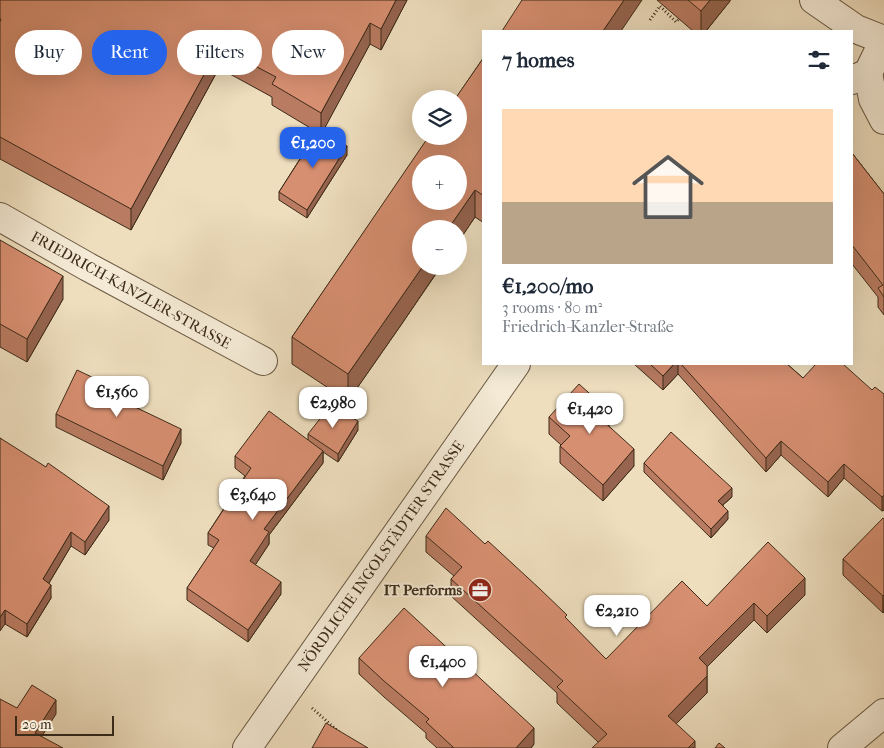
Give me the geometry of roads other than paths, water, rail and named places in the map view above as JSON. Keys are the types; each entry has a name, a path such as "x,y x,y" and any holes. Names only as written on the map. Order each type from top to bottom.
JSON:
{"street":[{"path":"814,0 856,29 884,40 860,77 884,120"},
{"name":"FRIEDRICH-KANZLER-STRASSE","path":"0,217 263,362"},
{"name":"NÖRDLICHE INGOLSTÄDTER STRASSE","path":"247,748 515,365"},
{"path":"842,748 884,714"}],"place":[{"name":"IT Performs","path":"480,590"}]}
